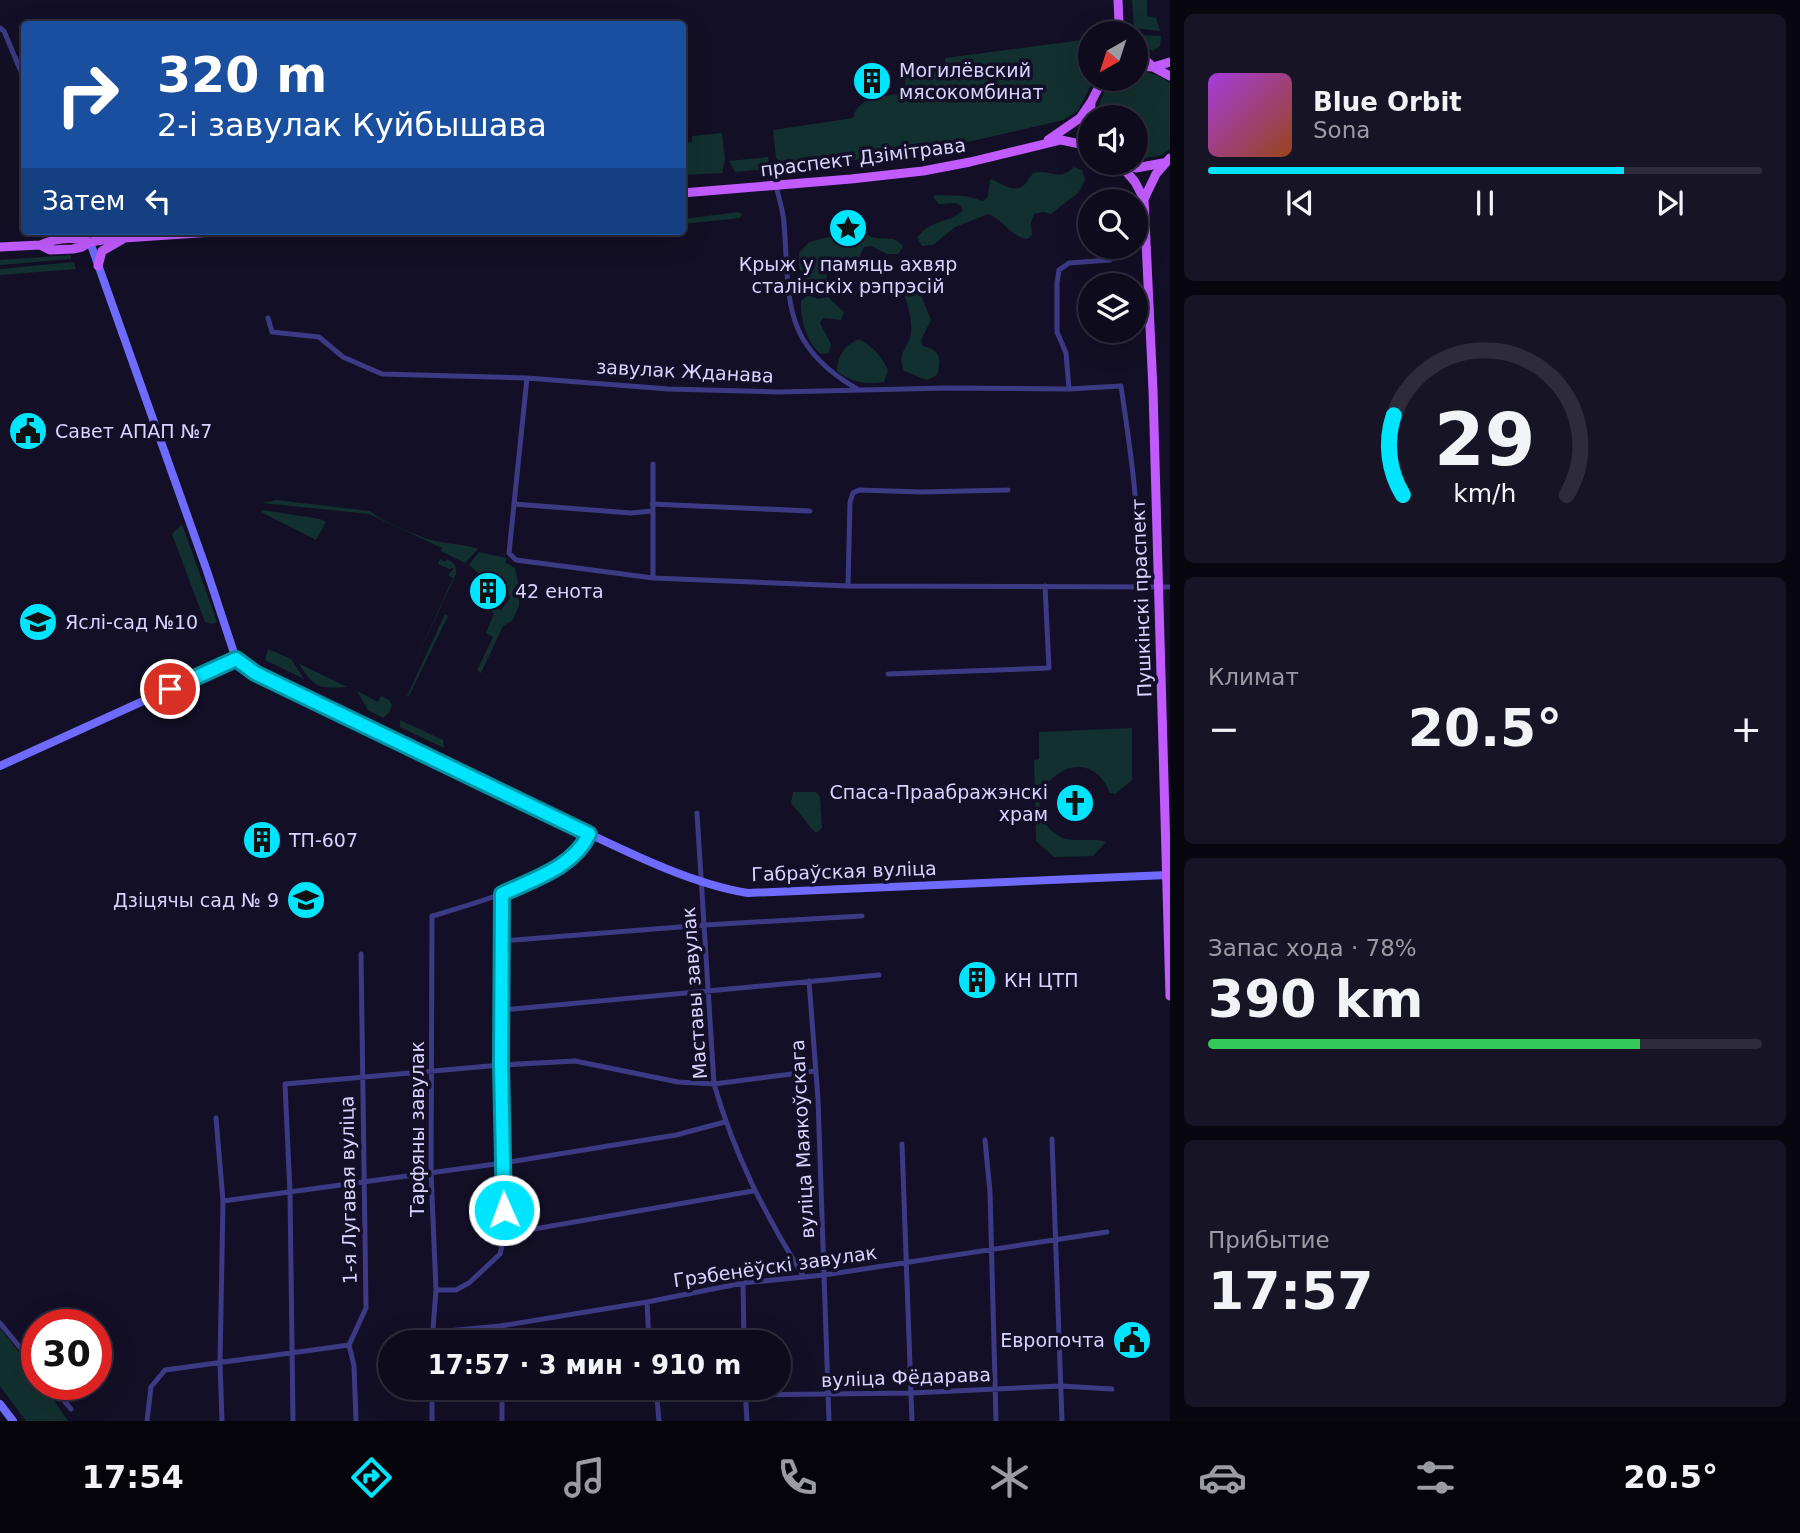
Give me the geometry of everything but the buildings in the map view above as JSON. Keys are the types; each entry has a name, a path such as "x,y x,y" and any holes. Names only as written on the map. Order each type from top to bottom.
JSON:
{"main road":[{"path":"1118,0 1119,21"},
{"path":"1148,67 1170,62"},
{"path":"1148,63 1170,76"},
{"path":"1045,142 1080,118 1097,91"},
{"path":"1045,142 1062,139 1078,143"},
{"name":"праспект Дзімітрава","path":"686,193 923,171 970,162 1045,142"},
{"path":"1148,166 1169,159"},
{"path":"1147,189 1169,159"},
{"path":"0,247 40,245 50,250 73,249 90,242 169,235"},
{"path":"98,266 102,251 124,238"},
{"path":"0,766 236,659 90,242"},
{"name":"Пушкінскі праспект","path":"1146,259 1170,996"},
{"name":"Габраўская вуліца","path":"236,659 266,679 589,834 723,889 748,893 1168,875"},
{"path":"0,1404 13,1421"}],"street":[{"path":"0,28 4,31 21,72"},
{"path":"776,186 784,219 788,297 794,320 820,361 858,390"},
{"path":"87,235 90,242"},
{"path":"1069,389 1066,353 1058,332 1056,283 1059,271 1069,263 1111,259"},
{"name":"завулак Жданава","path":"268,318 272,332 319,337 343,357 382,374 527,378 668,389 778,392 1121,386 1134,471 1137,587"},
{"path":"527,378 509,553 516,559 653,578 848,586 1170,587"},
{"path":"653,464 653,578"},
{"path":"848,586 850,502 853,493 859,490 1007,490"},
{"path":"514,504 631,513 652,508 810,510"},
{"path":"888,674 1049,668 1045,586"},
{"name":"Маставы завулак","path":"697,813 714,1084 725,1122 753,1191 804,1277"},
{"path":"436,1290 456,1290 469,1283 500,1254 505,1234 501,1065 502,894 565,864 580,850 589,834"},
{"name":"Тарфяны завулак","path":"432,1330 436,1290 431,1172 432,916 502,894"},
{"path":"503,942 705,925 862,916"},
{"name":"1-я Лугавая вуліца","path":"349,1345 366,1308 361,954"},
{"path":"503,1010 879,975"},
{"name":"вуліца Маякоўскага","path":"809,981 829,1421"},
{"path":"293,1421 290,1193 285,1084 501,1065 575,1062 678,1082 714,1084 815,1071"},
{"path":"216,1118 223,1201 220,1362 222,1421"},
{"path":"223,1201 503,1163 676,1135 725,1122"},
{"path":"1052,1139 1062,1421"},
{"path":"985,1140 990,1192 996,1421"},
{"path":"902,1144 912,1421"},
{"path":"505,1234 753,1191"},
{"name":"Грэбенёўскі завулак","path":"455,1330 500,1326 743,1283 824,1275 1107,1232"},
{"path":"743,1283 744,1330"},
{"path":"647,1302 648,1330"},
{"path":"0,1323 21,1349"},
{"path":"147,1421 151,1387 165,1370 349,1345 354,1366 356,1421"},
{"name":"вуліца Фёдарава","path":"791,1395 911,1394 1061,1386 1112,1389"},
{"path":"64,1400 71,1409"},
{"path":"432,1400 432,1421"},
{"path":"502,1400 502,1421"},
{"path":"658,1400 659,1421"},
{"path":"746,1400 747,1421"}],"green space":[{"path":"1132,0 1147,0 1147,16 1156,18 1160,31 1148,30 1148,21 1134,21"},
{"path":"1148,35 1161,36 1160,46 1153,51 1148,49"},
{"path":"1078,41 1078,91 1088,91 1081,105 1078,105 1078,111 1063,120 977,140 885,157 784,166 776,158 773,130 853,118 856,110 867,101 906,93 905,76 945,70 945,58"},
{"path":"1148,73 1170,83 1170,149 1159,156 1148,157 1148,105 1100,105 1105,91 1148,91"},
{"path":"722,133 725,160 722,173 686,175 686,143 692,142 692,136"},
{"path":"768,157 769,165 766,169 735,172 729,161"},
{"path":"1074,167 1078,168 1078,175 1084,175 1085,180 1080,189 1051,214 1034,214 1031,223 1032,235 1027,239 1016,235 988,214 955,227 933,245 922,246 917,238 928,227 963,210 955,203 939,204 933,197 936,195 965,196 983,201 988,196 990,179 1015,189 1024,185 1033,173 1059,175"},
{"path":"739,212 742,214 740,218 686,224 686,219"},
{"path":"855,230 874,237 895,240 903,247 898,254 887,254 871,246 864,247 858,260 852,265 842,261 832,263 826,282 816,286 804,280 799,267 799,253 809,242"},
{"path":"71,255 71,259 0,265 0,260"},
{"path":"74,262 76,269 0,275 0,269"},
{"path":"910,281 918,288 931,320 921,340 923,346 936,352 939,359 937,375 927,380 904,371 901,359 910,338 910,315 903,286"},
{"path":"808,295 818,299 828,297 844,312 841,320 823,318 820,323 831,344 829,353 821,354 816,350 805,330 801,301"},
{"path":"859,339 876,352 888,370 884,382 859,382 837,371 843,352"},
{"path":"277,500 370,511 391,524 420,536 478,549 465,563 441,551 442,548 369,514 263,503"},
{"path":"263,510 326,522 316,540 261,512"},
{"path":"182,524 217,622 212,624 205,622 172,534"},
{"path":"479,552 507,558 505,562 515,568 519,586 519,606 512,621 503,626 481,673 477,670 493,637 486,633 494,613 482,605 483,603 501,610 510,598 507,590 469,565"},
{"path":"440,559 453,563 456,574 410,673 453,578 448,575 454,568 449,569 438,564"},
{"path":"445,614 448,616 407,696"},
{"path":"268,649 291,659 304,679 265,660"},
{"path":"298,663 347,687 330,688 318,685"},
{"path":"357,691 378,702 381,696 389,700 392,705 389,713 383,718 368,710"},
{"path":"400,720 443,740 444,748 400,727"},
{"path":"1132,728 1132,780 1115,794 1110,793 1098,775 1083,767 1068,769 1054,777 1044,790 1040,805 1044,821 1059,836 1070,840 1106,842 1093,856 1054,857 1036,841 1034,760 1039,759 1039,732"},
{"path":"793,792 816,792 820,797 822,828 816,833 791,803"},
{"path":"0,1328 21,1355 21,1400 54,1400 68,1421 26,1421 0,1386"}],"place":[{"name":"Могилёвский мясокомбинат","path":"872,81"},
{"name":"Крыж у памяць ахвяр сталінскіх рэпрэсій","path":"848,228"},
{"name":"Савет АПАП №7","path":"28,431"},
{"name":"42 енота","path":"488,591"},
{"name":"Яслі-сад №10","path":"38,622"},
{"name":"Спаса-Праабражэнскі храм","path":"1075,803"},
{"name":"ТП-607","path":"262,840"},
{"name":"Дзіцячы сад № 9","path":"306,900"},
{"name":"КН ЦТП","path":"977,980"},
{"name":"Европочта","path":"1132,1340"}],"route":[{"path":"170,689 236,659 255,673 589,834 580,850 565,864 502,894 504,1210"}]}
